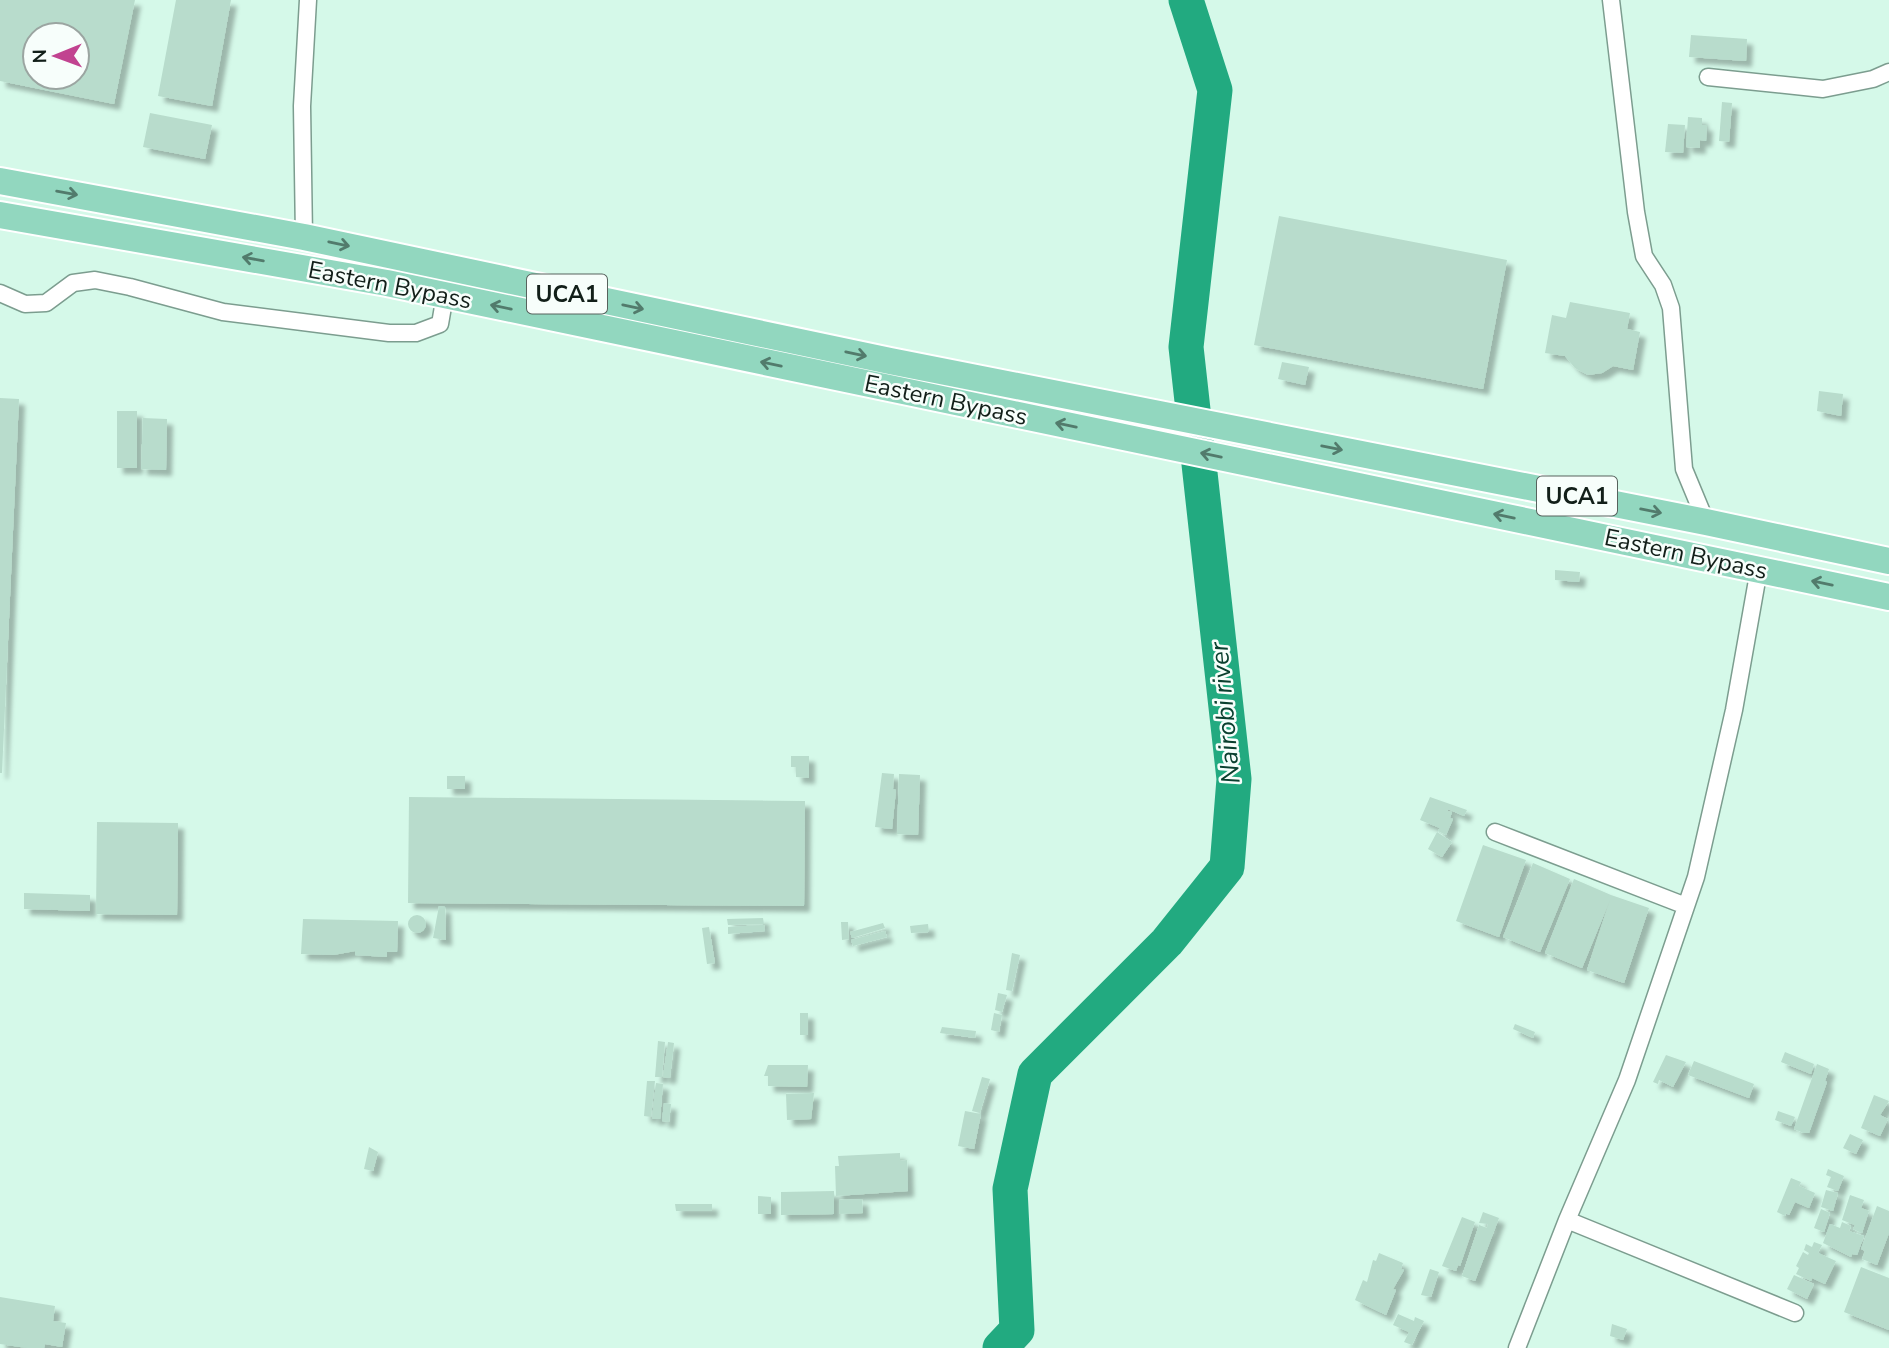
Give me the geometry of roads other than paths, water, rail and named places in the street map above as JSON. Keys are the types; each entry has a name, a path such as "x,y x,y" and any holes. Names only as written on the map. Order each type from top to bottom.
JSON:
{"main road":[{"name":"Eastern Bypass","path":"0,181 304,237 1133,411 1706,522 1889,561"},
{"name":"Eastern Bypass","path":"0,215 445,295 1889,597"}],"street":[{"path":"304,237 302,106 308,0"},
{"path":"1611,0 1636,212 1644,256 1663,285 1671,308 1684,469 1706,522"},
{"path":"1708,77 1822,89 1873,79 1889,72"},
{"path":"0,293 25,304 46,303 73,283 95,280 223,312 389,333 416,333 440,324 445,295"},
{"path":"1517,1348 1567,1220 1627,1080 1696,877 1734,710 1759,569"},
{"path":"1495,832 1686,906"},
{"path":"1567,1220 1796,1313"}],"waterway":[{"name":"Nairobi river","path":"1000,1348 1017,1330 1010,1189 1035,1074 1167,942 1227,867 1234,779 1186,347 1215,90 1186,0"}]}
